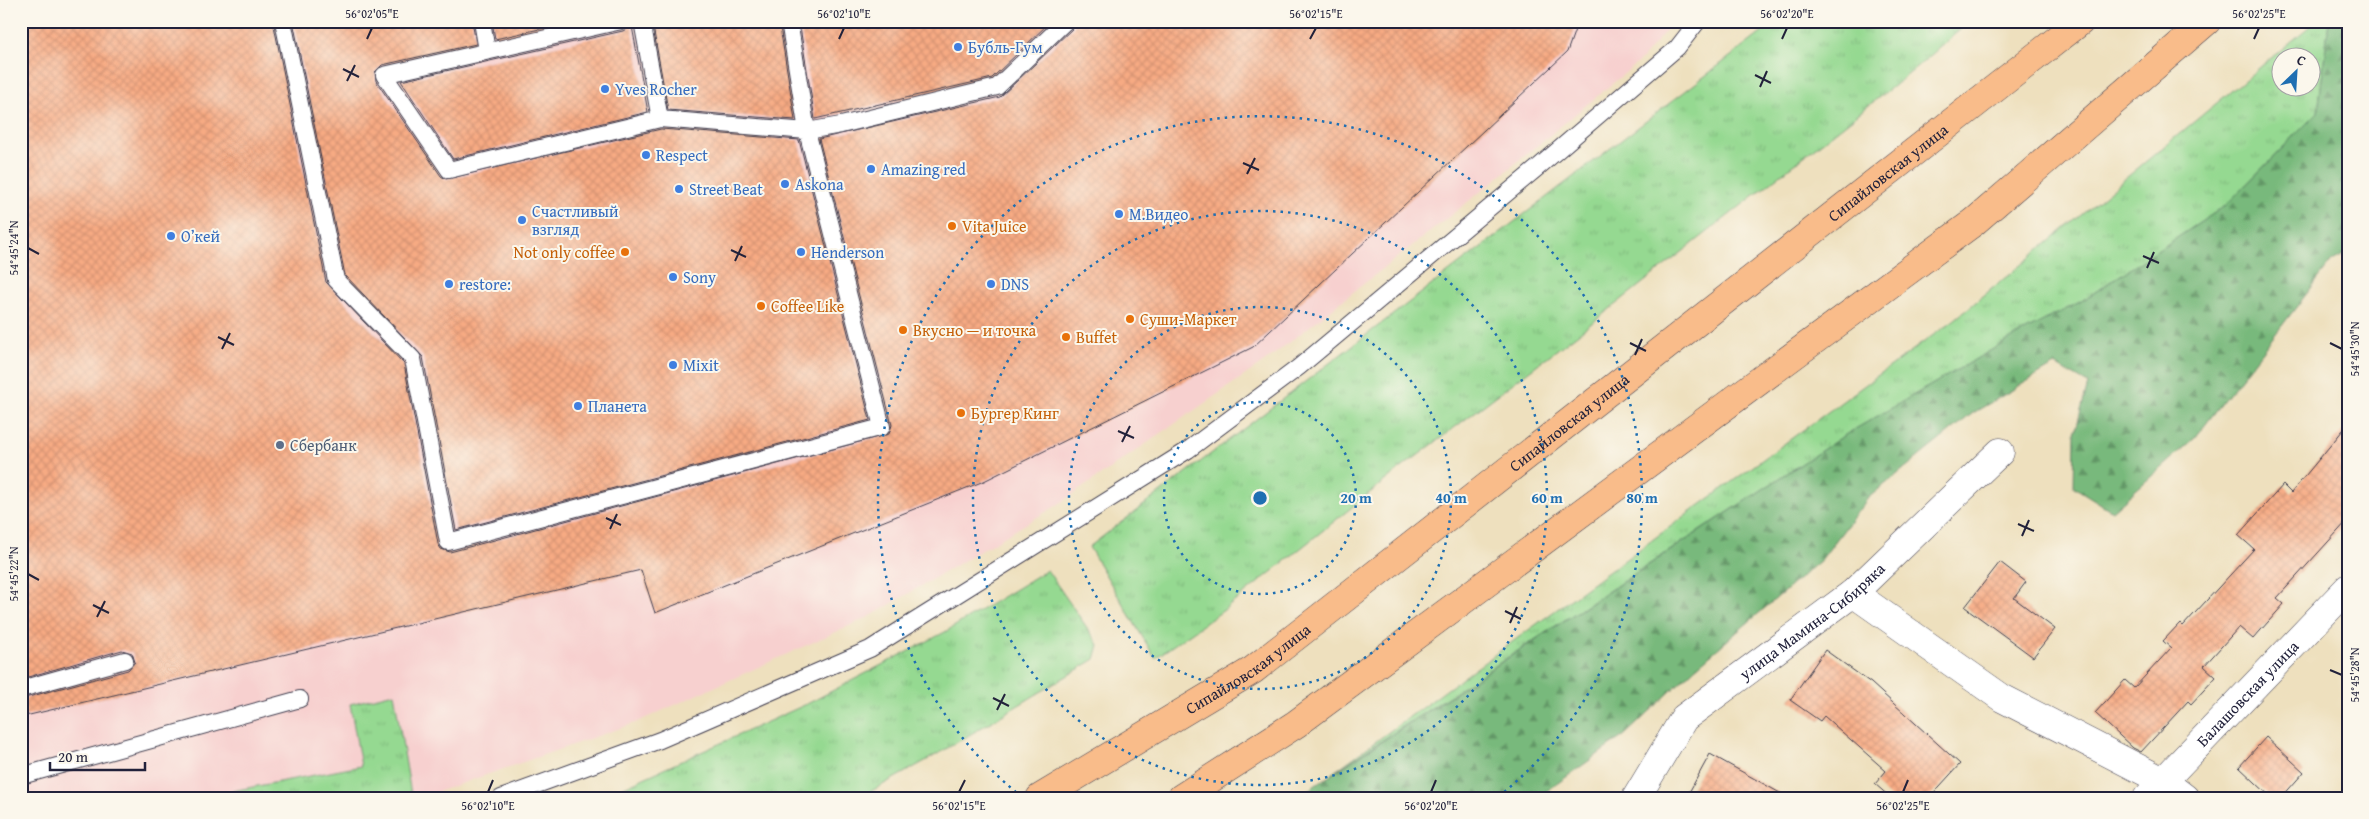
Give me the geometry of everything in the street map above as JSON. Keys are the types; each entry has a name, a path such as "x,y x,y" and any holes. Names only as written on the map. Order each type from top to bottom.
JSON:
{"main road":[{"name":"Сипайловская улица","path":"1040,798 1253,670 2082,21"},
{"path":"1181,798 1296,724 1974,222 2207,21"}],"street":[{"name":"улица Мамина-Сибиряка","path":"1636,798 1684,718 1854,593 2000,452"},
{"name":"Балашовская улица","path":"2155,789 2348,588"},
{"path":"1854,593 2002,698 2155,789 2185,798"}],"lane":[{"path":"283,21 336,280 413,359 448,542 882,427 807,131 789,21"},
{"path":"482,21 487,51"},
{"path":"621,21 384,75 449,170 660,119 807,131 841,125 997,87 1066,21"},
{"path":"642,21 660,119"},
{"path":"500,798 660,740 870,649 1188,450 1299,367 1513,188 1677,48 1698,21"},
{"path":"21,689 125,660"},
{"path":"21,776 300,699"}],"shaded area":[{"name":"Планета","path":"21,21 1674,21 1641,60 1488,186 1267,360 1056,506 869,617 635,723 420,798 21,798"}],"green space":[{"path":"1777,21 1970,21 1915,69 1597,319 1387,479 1224,610 1155,658 1089,547"},
{"path":"2316,21 2329,21 2322,79 2322,48 2283,48"},
{"path":"2329,21 2348,21 2348,253 2332,261 2195,438 2112,511 2074,487 2075,433 2088,384 2055,365 1973,413 1868,498 1821,560 1695,668 1625,735 1537,798 1296,798 1845,435 2026,330 2080,302 2225,206 2318,112 2320,98 2322,98 2322,79"},
{"path":"2272,57 2272,98 2320,98 2318,112 2225,206 2080,302 2026,330 1845,435 1331,774 1954,320"},
{"path":"1047,570 1099,645 1095,659 936,755 859,798 589,798 622,788 809,703 945,632"},
{"path":"394,693 411,794 394,798 196,798 361,766 350,704"}],"building":[{"name":"Планета","path":"21,21 273,21 326,282 404,364 438,544 441,549 450,552 889,434 892,425 819,139 1000,97 1073,28 1076,21 1578,21 1567,52 1253,347 984,481 655,613 641,570 21,717 21,699 128,670 135,662 132,653 122,650 21,679"},
{"path":"293,21 472,21 476,44 382,65 375,72 376,81 441,176 446,179 661,129 799,140 870,420 456,530 423,357 345,275"},
{"path":"492,21 575,21 495,39"},
{"path":"631,21 648,112 453,159 401,81 623,31 628,28"},
{"path":"652,21 779,21 795,120 668,110"},
{"path":"799,21 1051,21 992,78 815,119"},
{"path":"2348,424 2348,520 2277,598 2284,604 2253,639 2239,627 2204,666 2216,677 2191,704 2188,701 2141,752 2133,748 2095,713 2125,680 2134,688 2171,648 2163,641 2180,623 2183,626 2254,549 2238,535 2283,485 2291,493"},
{"path":"2000,562 2026,582 2014,598 2055,629 2033,657 1965,607"},
{"path":"1825,650 1871,683 1960,764 1929,798 1891,798 1875,784 1886,771 1824,716 1820,721 1790,700"},
{"path":"2266,737 2304,772 2281,798 2272,798 2239,767"},
{"path":"1710,754 1789,798 1686,798"}],"place":[{"name":"Бубль-Гум","path":"958,47"},
{"name":"Yves Rocher","path":"605,89"},
{"name":"Respect","path":"646,155"},
{"name":"Amazing red","path":"871,169"},
{"name":"Askona","path":"785,184"},
{"name":"Street Beat","path":"679,189"},
{"name":"М.Видео","path":"1119,214"},
{"name":"Счастливый взгляд","path":"522,220"},
{"name":"Vita Juice","path":"952,226"},
{"name":"О’кей","path":"171,236"},
{"name":"Not only coffee","path":"625,252"},
{"name":"Henderson","path":"801,252"},
{"name":"Sony","path":"673,277"},
{"name":"restore:","path":"449,284"},
{"name":"DNS","path":"991,284"},
{"name":"Coffee Like","path":"761,306"},
{"name":"Суши-Маркет","path":"1130,319"},
{"name":"Вкусно — и точка","path":"903,330"},
{"name":"Buffet","path":"1066,337"},
{"name":"Mixit","path":"673,365"},
{"name":"Планета","path":"578,406"},
{"name":"Бургер Кинг","path":"961,413"},
{"name":"Сбербанк","path":"280,445"}]}
